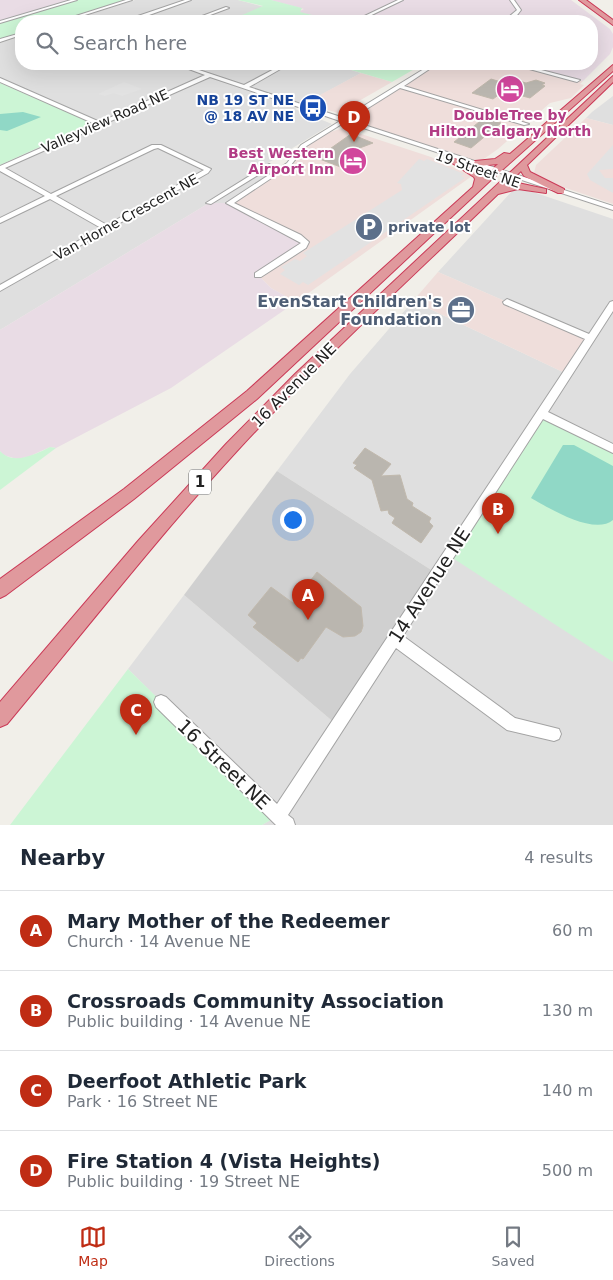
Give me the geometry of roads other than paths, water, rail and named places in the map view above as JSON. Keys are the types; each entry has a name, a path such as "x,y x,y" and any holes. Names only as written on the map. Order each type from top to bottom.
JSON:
{"highway":[{"path":"582,0 613,23"},
{"path":"587,0 598,8 613,13"},
{"path":"610,69 613,62"},
{"name":"16 Avenue NE","path":"0,589 129,494 252,395 477,188 610,69"},
{"name":"16 Avenue NE","path":"0,718 131,561 231,448 300,377 613,78"},
{"path":"604,86 613,82"},
{"path":"478,163 497,162 532,133 541,130"},
{"path":"456,161 479,177 477,188"},
{"path":"522,165 527,174 561,191"},
{"path":"494,191 518,186 543,192"}],"street":[{"path":"24,15 75,0"},
{"path":"81,15 130,0"},
{"path":"145,15 189,0"},
{"path":"369,15 401,0"},
{"path":"512,0 519,10 516,15"},
{"path":"208,15 227,8"},
{"path":"0,22 15,18"},
{"path":"0,41 15,36"},
{"name":"19 Street NE","path":"195,70 344,121 389,133 478,163 543,192 613,214"},
{"path":"244,87 276,70"},
{"path":"258,274 303,246 305,242 298,236 230,203 289,164 303,146 426,70"},
{"path":"537,70 576,80"},
{"name":"Valleyview Road NE","path":"0,168 210,75"},
{"path":"0,80 100,124"},
{"path":"399,86 526,124"},
{"name":"19 Street NE","path":"344,121 350,126 456,161 496,172"},
{"name":"Van Horne Crescent NE","path":"0,222 154,146 207,168 206,172 0,288"},
{"path":"209,203 269,166"},
{"path":"0,168 107,228"},
{"name":"19 Street NE","path":"509,177 613,208"},
{"path":"507,302 590,338"},
{"name":"14 Avenue NE","path":"282,820 394,638 613,304"},
{"path":"542,414 613,450"},
{"path":"394,638 512,725 554,734"},
{"name":"16 Street NE","path":"161,702 282,820"}],"place":[{"name":"DoubleTree by Hilton Calgary North","path":"510,89"},
{"name":"NB 19 ST NE @ 18 AV NE","path":"313,108"},
{"name":"Fire Station 4 (Vista Heights)","path":"354,142"},
{"name":"Best Western Airport Inn","path":"353,161"},
{"name":"private lot","path":"369,227"},
{"name":"EvenStart Children's Foundation","path":"461,310"},
{"name":"Crossroads Community Association","path":"498,534"},
{"name":"Mary Mother of the Redeemer","path":"308,620"},
{"name":"Deerfoot Athletic Park","path":"136,735"}]}
